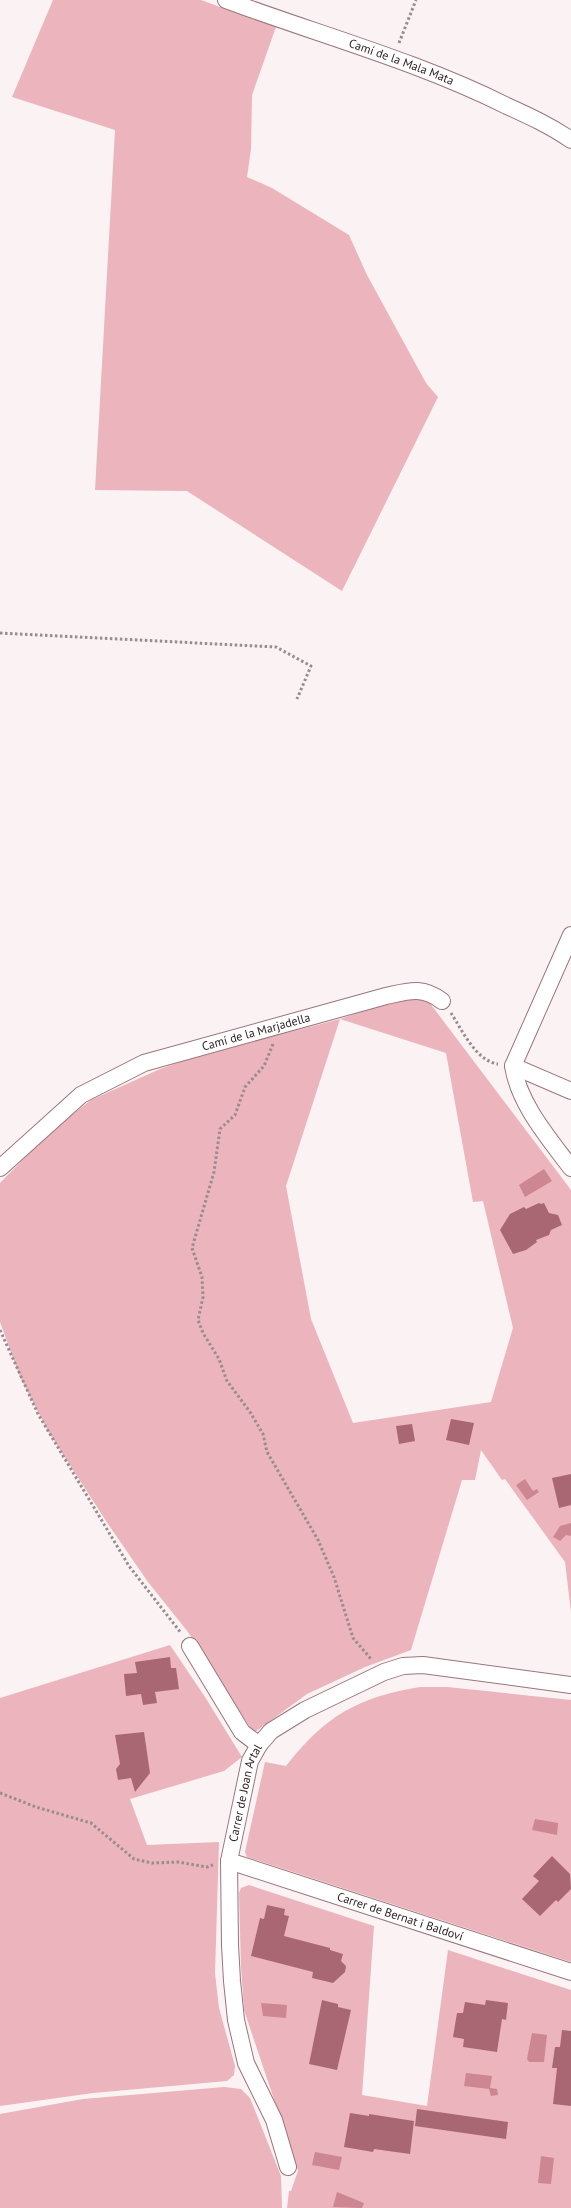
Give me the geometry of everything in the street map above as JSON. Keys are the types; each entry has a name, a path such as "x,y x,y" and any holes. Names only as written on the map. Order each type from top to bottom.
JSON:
{"street":[{"name":"Camí de la Mala Mata","path":"226,0 466,85 554,129 571,140"},
{"path":"571,935 514,1074 522,1098 571,1168"},
{"name":"Camí de la Marjadella","path":"0,1168 81,1095 144,1063 276,1027 326,1011 414,990 430,992 442,1000"},
{"path":"514,1074 571,1091"},
{"path":"190,1646 242,1732 259,1746"},
{"name":"Carrer de Joan Artal","path":"288,2167 274,2120 246,2063 236,2020 230,1945 229,1861 250,1761 259,1746 271,1732 305,1710 384,1672 403,1666 423,1665 571,1685"},
{"name":"Carrer de Bernat i Baldoví","path":"229,1861 571,1972"}],"path":[{"path":"394,58 416,0"},
{"path":"0,633 276,647 311,666 297,700"},
{"path":"442,1000 477,1052 492,1063 514,1074"},
{"path":"276,1027 272,1049 264,1066 245,1087 235,1115 220,1129 214,1172 192,1248 202,1277 203,1297 198,1320 203,1333 220,1359 227,1381 250,1412 263,1434 267,1452 318,1540 334,1577 353,1638 365,1654 384,1672"},
{"path":"0,1330 38,1414 129,1566 190,1646"},
{"path":"0,1793 36,1807 90,1823 134,1859 152,1863 178,1862 207,1867 229,1861"}],"shaded area":[{"path":"53,0 201,0 239,14 277,24 252,95 251,149 247,177 272,188 349,235 367,275 426,383 438,397 342,591 187,491 95,490 115,130 12,97"},
{"path":"420,999 429,1002 571,1190 571,1612 565,1562 505,1479 502,1480 481,1450 475,1480 462,1480 411,1650 365,1667 307,1694 255,1732 188,1632 148,1582 108,1524 48,1431 20,1377 0,1322 0,1183 51,1131 91,1100 160,1069 195,1057 340,1019 389,1002","holes":["340,1019 446,1053 473,1202 483,1201 513,1328 491,1402 353,1423 311,1319 286,1186"]},
{"path":"544,1169 552,1181 525,1197 519,1185"},
{"path":"525,1479 533,1491 537,1489 539,1492 527,1500 516,1485"},
{"path":"571,1523 571,1536 566,1535 560,1541 553,1537 560,1526"},
{"path":"170,1645 242,1757 224,1771 130,1799 147,1845 219,1842 215,1973 219,2008 235,2066 234,2075 227,2081 93,2093 0,2106 0,1698"},
{"path":"420,1687 447,1687 571,1700 571,1962 247,1857 245,1852 265,1762 286,1766 315,1734 344,1712 378,1697"},
{"path":"535,1819 558,1823 557,1835 532,1830"},
{"path":"249,1885 374,1926 362,2095 427,2106 448,1950 571,1990 571,2208 287,2208 289,2191 291,2191 298,2171 244,2010 239,1893 241,1888"},
{"path":"261,2003 287,2005 286,2018 263,2016"},
{"path":"532,2033 547,2035 544,2062 529,2062 527,2059"},
{"path":"466,2073 492,2076 490,2088 497,2089 498,2095 491,2096 489,2089 464,2086"},
{"path":"224,2087 241,2089 250,2098 281,2176 282,2208 0,2208 0,2114 83,2099"},
{"path":"315,2152 342,2157 339,2170 312,2165"},
{"path":"541,2156 554,2158 551,2184 538,2183"},
{"path":"337,2192 364,2203 362,2208 333,2207"}],"building":[{"path":"539,1203 544,1203 549,1213 558,1215 562,1225 551,1230 549,1235 536,1240 537,1242 526,1250 513,1254 500,1230 510,1214 524,1207 526,1209"},
{"path":"451,1419 474,1423 469,1445 446,1440"},
{"path":"412,1424 415,1441 399,1444 396,1426"},
{"path":"571,1474 571,1505 559,1508 552,1478"},
{"path":"170,1657 171,1668 176,1668 179,1689 155,1692 157,1703 143,1705 141,1694 126,1696 124,1674 137,1673 135,1662"},
{"path":"144,1732 150,1773 135,1792 131,1778 118,1780 116,1769 120,1764 115,1735"},
{"path":"552,1856 570,1874 571,1889 558,1902 556,1900 540,1916 522,1899 539,1881 533,1876"},
{"path":"267,1905 285,1909 284,1915 289,1916 284,1936 330,1948 330,1950 343,1954 341,1961 346,1966 345,1972 333,1983 312,1978 313,1972 251,1956 260,1918 264,1919"},
{"path":"322,2000 351,2010 337,2070 309,2064"},
{"path":"486,2000 508,2003 506,2020 502,2019 497,2052 463,2047 464,2039 453,2037 457,2013 463,2013 465,2002 485,2005"},
{"path":"562,2030 571,2031 571,2106 553,2104 557,2068 552,2068 555,2047 560,2047"},
{"path":"417,2109 508,2122 506,2139 415,2126"},
{"path":"350,2113 414,2121 410,2154 374,2149 373,2152 344,2147"}]}
